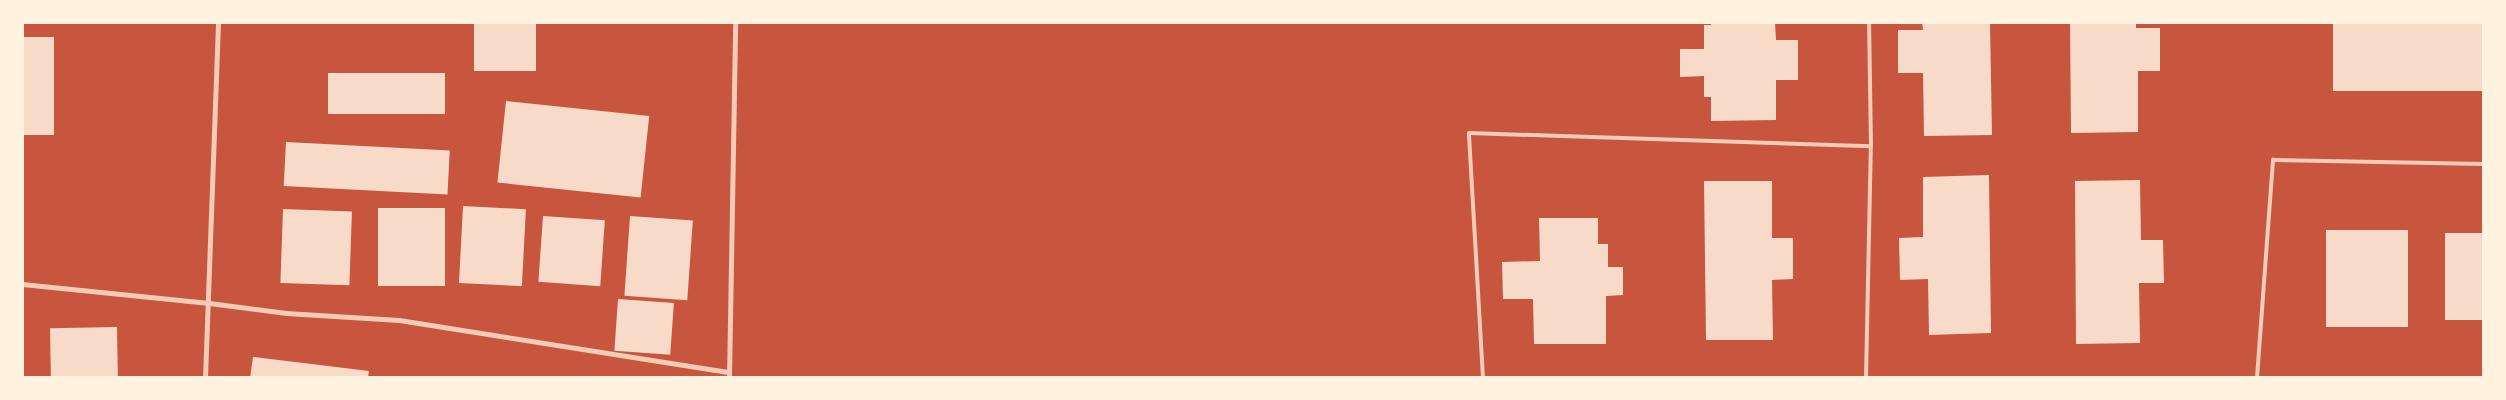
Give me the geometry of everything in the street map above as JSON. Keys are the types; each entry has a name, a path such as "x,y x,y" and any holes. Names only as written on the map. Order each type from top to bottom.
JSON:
{"street":[{"path":"205,378 218,22"},
{"path":"22,284 209,303 286,313 399,320 729,375 735,22"}],"lane":[{"path":"1866,378 1871,146 1869,22"},
{"path":"1483,378 1469,133 1871,146"},
{"path":"2257,378 2273,160 2484,164"}],"building":[{"path":"474,22 536,22 536,71 474,71"},
{"path":"1711,22 1775,22 1776,40 1798,40 1798,80 1776,80 1776,120 1711,121 1711,97 1704,97 1704,76 1680,77 1680,49 1704,49 1704,25 1711,25"},
{"path":"1922,22 1990,22 1992,135 1924,136 1923,73 1898,73 1898,30 1923,30"},
{"path":"2070,22 2136,22 2136,28 2160,28 2160,71 2138,71 2138,132 2071,133"},
{"path":"2333,23 2484,23 2484,91 2333,91"},
{"path":"22,37 54,37 54,135 22,135"},
{"path":"328,73 445,73 445,114 328,114"},
{"path":"506,101 649,116 641,198 497,183"},
{"path":"286,142 450,151 447,195 284,186"},
{"path":"1989,175 1991,333 1929,335 1928,279 1900,280 1899,238 1923,237 1923,177"},
{"path":"2140,180 2141,240 2163,240 2164,283 2139,283 2140,343 2076,344 2075,181"},
{"path":"1704,181 1772,181 1772,238 1793,238 1793,279 1772,280 1773,340 1706,340"},
{"path":"463,206 526,209 522,286 459,283"},
{"path":"378,208 445,208 445,286 378,286"},
{"path":"283,209 352,211 349,285 280,283"},
{"path":"543,216 605,220 600,286 538,282"},
{"path":"630,216 693,220 687,300 624,296"},
{"path":"1539,218 1598,218 1598,244 1608,244 1608,267 1623,267 1623,295 1606,296 1606,344 1534,344 1533,299 1503,299 1502,262 1540,261"},
{"path":"2326,230 2408,230 2408,327 2326,327"},
{"path":"2445,233 2484,233 2484,320 2445,320"},
{"path":"618,299 674,303 670,355 614,351"},
{"path":"117,327 118,378 51,378 50,328"},
{"path":"253,357 369,371 368,378 250,378"}]}
